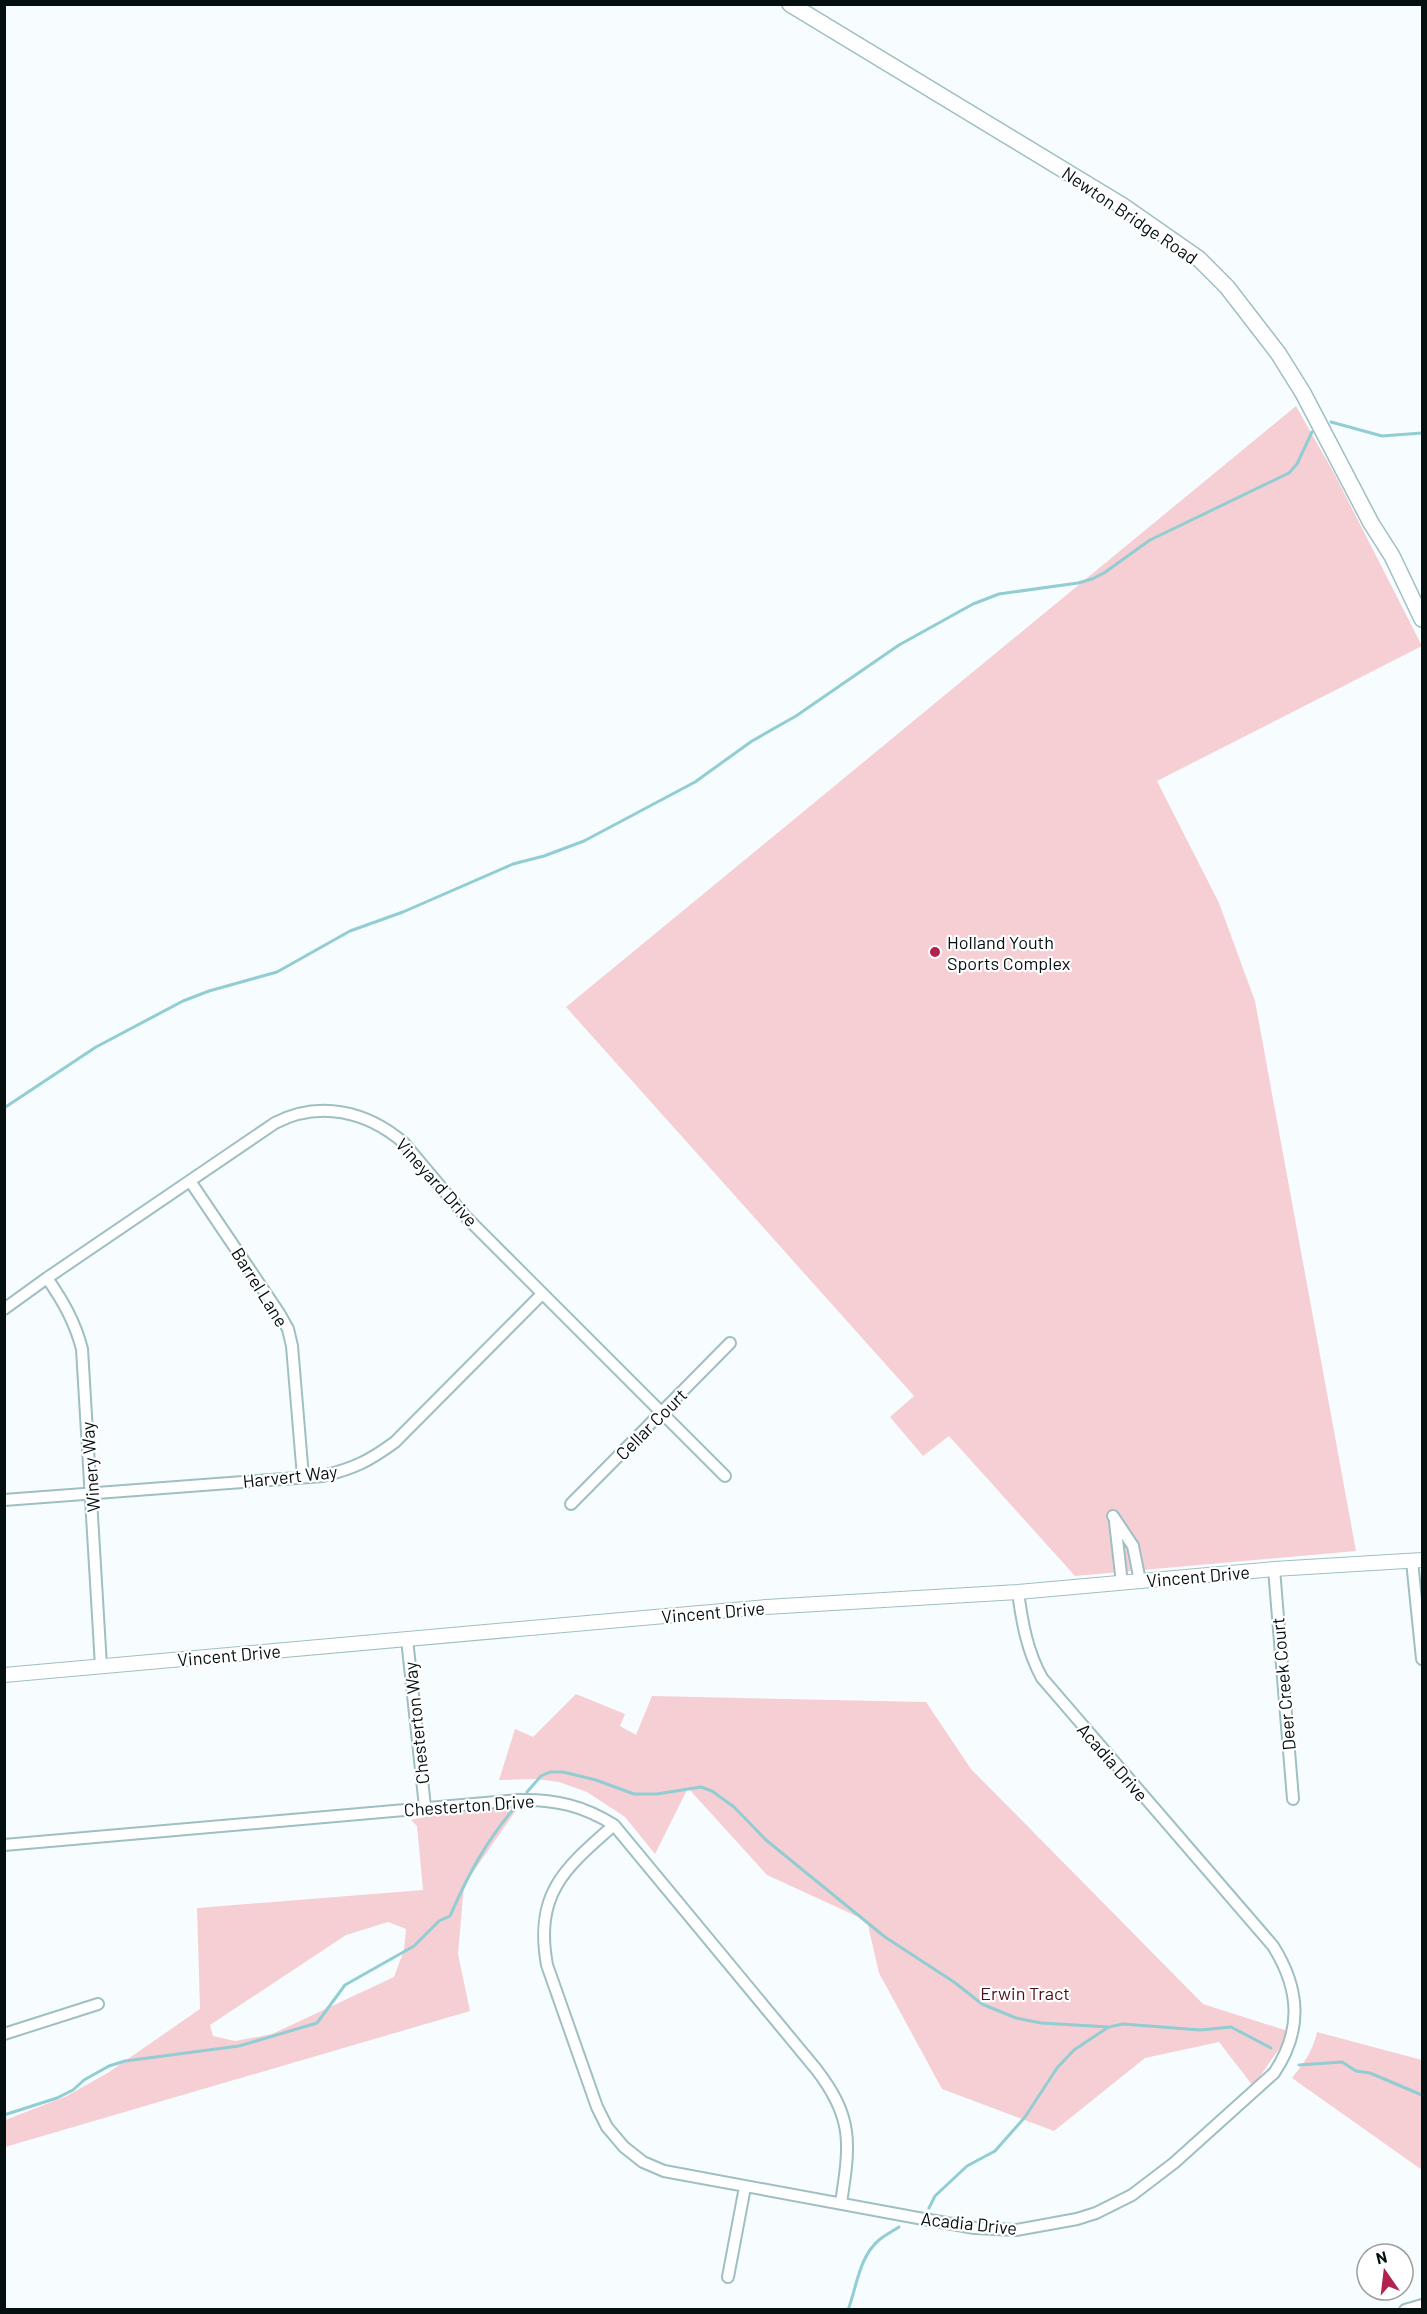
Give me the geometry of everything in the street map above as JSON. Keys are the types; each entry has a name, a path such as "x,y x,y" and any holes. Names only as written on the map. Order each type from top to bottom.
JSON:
{"main road":[{"name":"Newton Bridge Road","path":"790,4 1123,206 1199,259 1227,287 1278,354 1303,393 1371,522 1392,556 1422,619"}],"street":[{"name":"Vineyard Drive","path":"4,1309 262,1130 287,1117 315,1110 357,1115 384,1128 404,1143 443,1191 542,1294 724,1476"},
{"name":"Barrel Lane","path":"190,1180 288,1329 292,1346 303,1477"},
{"name":"Winery Way","path":"47,1278 62,1300 76,1328 82,1349 101,1666"},
{"name":"Harvert Way","path":"4,1500 324,1476 369,1462 395,1442 542,1294"},
{"name":"Cellar Court","path":"571,1504 730,1343"},
{"path":"1122,1583 1117,1528 1113,1516 1132,1546 1140,1581"},
{"name":"Vincent Drive","path":"4,1675 766,1608 1018,1592 1274,1569 1417,1560"},
{"path":"1417,1560 1422,1659"},
{"name":"Deer Creek Court","path":"1274,1569 1293,1799"},
{"name":"Acadia Drive","path":"614,1825 579,1856 562,1875 549,1902 544,1925 544,1950 585,2077 607,2127 633,2156 664,2171 918,2218 996,2229 1040,2227 1095,2213 1132,2194 1152,2181 1262,2085 1282,2061 1292,2037 1294,1997 1287,1970 1277,1952 1050,1690 1036,1669 1031,1655 1025,1635 1018,1592"},
{"name":"Chesterton Way","path":"407,1639 425,1807"},
{"name":"Chesterton Drive","path":"4,1845 519,1800 551,1800 585,1809 614,1825 801,2051 836,2097 846,2127 847,2143 847,2163 841,2203"},
{"path":"4,2034 98,2004"},
{"path":"728,2277 745,2187"},
{"path":"1406,2310 1422,2306"}],"green space":[{"name":"Holland Youth Sports Complex","path":"1296,406 1335,475 1422,646 1157,781 1219,903 1255,1001 1356,1551 1075,1576 949,1436 923,1456 890,1417 914,1396 566,1007"},
{"name":"Erwin Tract","path":"576,1694 625,1714 620,1726 636,1735 652,1696 926,1702 971,1769 1203,2004 1291,2032 1253,2086 1219,2042 1145,2058 1054,2131 942,2089 879,1973 867,1921 767,1875 688,1788 655,1854 625,1817 587,1792 559,1782 536,1779 499,1780 515,1729 533,1737"},
{"path":"519,1806 464,1885 458,1954 470,2011 5,2147 5,2120 67,2096 109,2072 200,2009 197,1908 423,1890 417,1826 411,1820 441,1813","holes":["388,1922 406,1929 404,1950 394,1977 272,2034 235,2041 213,2036 210,2025 346,1935"]},
{"path":"1317,2032 1422,2060 1422,2170 1292,2078 1308,2056"}],"waterway":[{"path":"1331,422 1382,436 1422,433"},
{"path":"4,1108 96,1047 183,1001 209,991 277,972 350,931 403,912 513,864 544,856 584,841 695,782 752,741 796,716 899,645 973,604 999,594 1078,583 1104,573 1150,540 1289,473 1297,464 1312,432"},
{"path":"527,1792 541,1776 550,1772 563,1772 596,1780 634,1794 657,1794 701,1787 712,1791 734,1807 766,1840 885,1937 954,1982 982,2004 1016,2018 1041,2023 1109,2027 1123,2024 1200,2030 1231,2027 1271,2048"},
{"path":"4,2115 57,2098 109,2066 125,2061 239,2046 317,2023 345,1985 414,1946 439,1921 450,1916 478,1859 515,1807"},
{"path":"929,2208 935,2196 967,2166 995,2151 1025,2117 1057,2068 1074,2050 1107,2028"},
{"path":"1299,2065 1342,2062 1356,2071 1370,2073 1422,2095"},
{"path":"848,2310 859,2272 867,2255 879,2240 899,2227"}],"place":[{"name":"Holland Youth Sports Complex","path":"935,952"}]}
